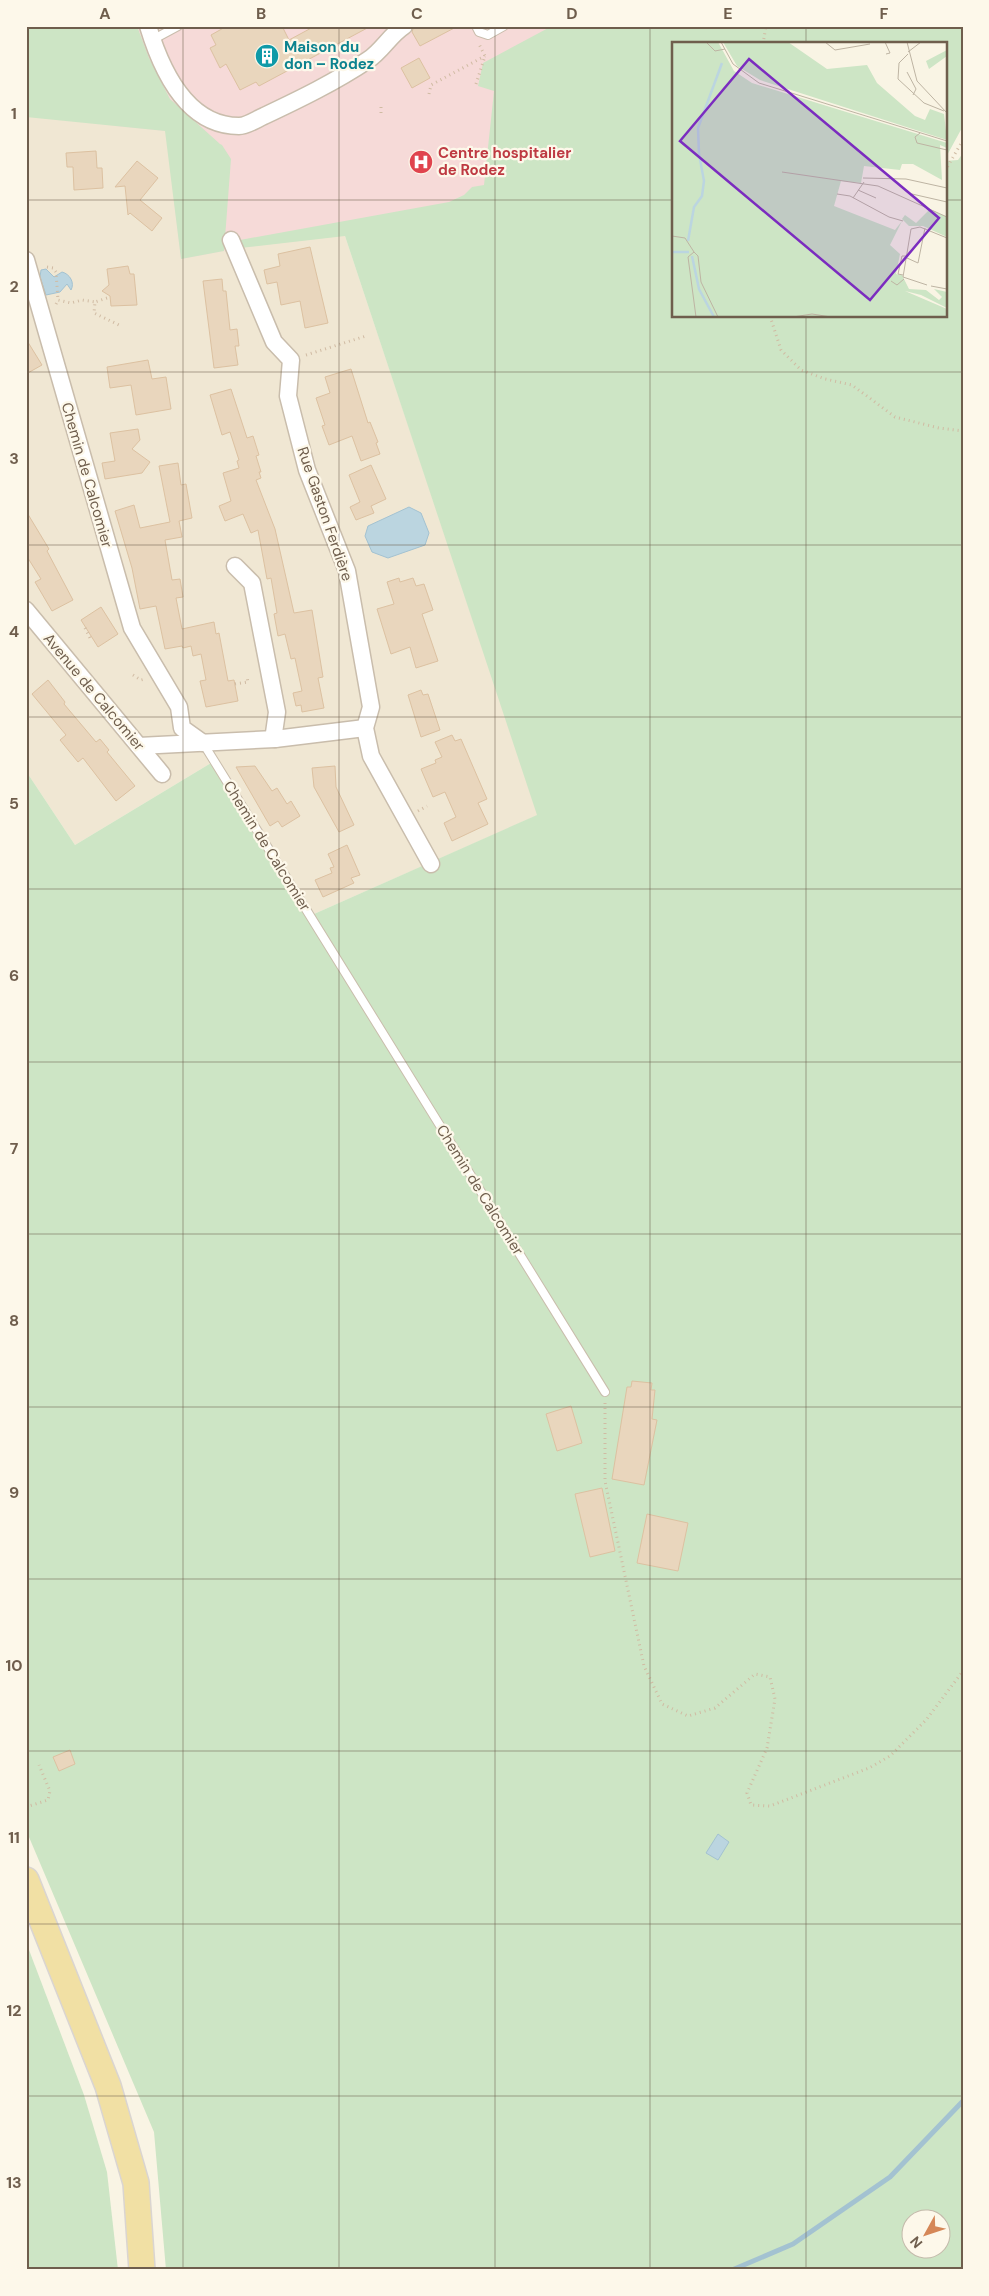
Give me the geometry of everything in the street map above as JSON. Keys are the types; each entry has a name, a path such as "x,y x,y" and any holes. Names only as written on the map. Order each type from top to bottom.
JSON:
{"main road":[{"path":"26,1880 108,2086 136,2182 142,2270"}],"street":[{"path":"150,33 173,86 183,98 206,117 219,123 241,126 317,90 363,63 396,31 404,26"},
{"path":"231,240 274,342 291,360"},
{"name":"Chemin de Calcomier","path":"26,260 132,628 179,706 182,728 203,743"},
{"name":"Rue Gaston Ferdière","path":"291,360 288,396 307,470 347,571 371,707 365,728"},
{"path":"235,566 252,583 277,712 275,739"},
{"name":"Avenue de Calcomier","path":"26,610 162,774"},
{"path":"139,746 275,739 365,728 371,756 431,864"}],"lane":[{"path":"150,33 178,26"},
{"path":"476,26 479,32 488,35 504,26"},
{"name":"Chemin de Calcomier","path":"203,743 605,1392"}],"path":[{"path":"763,42 766,26"},
{"path":"476,84 485,56 477,41"},
{"path":"429,94 431,85 485,56"},
{"path":"381,104 381,113"},
{"path":"946,170 963,140"},
{"path":"47,267 55,270 58,300 55,302 57,311"},
{"path":"58,300 96,302 107,298"},
{"path":"96,302 93,310 97,316 119,325"},
{"path":"771,318 781,350 800,370 825,379 852,385 895,417 963,431"},
{"path":"291,360 366,336"},
{"path":"84,628 91,636"},
{"path":"235,684 248,682 247,677"},
{"path":"418,811 427,806"},
{"path":"605,1392 605,1481 644,1666 662,1704 688,1716 715,1708 754,1674 770,1677 775,1699 766,1748 747,1793 751,1805 770,1806 868,1768 890,1756 926,1720 963,1671"},
{"path":"26,1807 48,1800 50,1791 39,1766"}],"shaded area":[{"path":"26,26 633,26 345,236 538,815 314,914 216,760 75,845 26,771"},
{"name":"Centre hospitalier de Rodez","path":"85,26 633,26 672,188 240,248 181,259 166,131 115,126"}],"green space":[{"path":"26,26 137,26 149,58 170,99 222,145 231,159 224,251 181,259 165,131 26,117"},
{"path":"552,26 963,26 963,126 946,157 946,42 672,42 672,318 946,318 946,161 958,160 963,153 963,2270 166,2270 154,2132 26,1830 26,771 75,845 216,760 314,914 537,815 345,236 240,248 240,240 449,202 464,195 472,187 484,185 494,91 478,86 483,63"},
{"path":"26,1942 84,2095 107,2172 118,2270 26,2270"}],"water":[{"path":"46,269 54,277 62,272 67,275 72,282 71,290 67,284 60,292 46,295 40,277 41,270"},
{"path":"409,507 421,513 429,533 425,545 388,558 372,552 365,536 368,526"},
{"path":"718,1834 729,1842 718,1860 706,1853"}],"building":[{"name":"Maison du don – Rodez","path":"227,26 282,26 289,40 315,26 371,26 259,86 256,82 240,90 226,64 220,68 210,48 216,45 211,35"},
{"path":"414,26 458,26 420,46 412,32"},
{"path":"419,58 430,78 412,88 401,68"},
{"path":"96,151 97,168 102,168 103,188 74,190 73,167 67,167 66,153"},
{"path":"137,161 158,178 140,200 162,218 152,231 130,213 128,215 125,186 115,187"},
{"path":"310,247 328,323 305,328 300,301 281,305 277,282 267,284 264,270 280,266 278,254"},
{"path":"128,266 130,274 134,274 137,305 111,306 110,296 102,291 109,285 107,269"},
{"path":"222,279 223,291 226,291 230,330 237,329 239,346 235,346 238,365 214,368 203,281"},
{"path":"26,339 42,365 26,374"},
{"path":"148,360 152,379 166,377 171,409 136,415 131,385 110,388 107,367"},
{"path":"351,369 368,423 370,422 378,442 376,443 380,454 361,461 352,436 329,445 322,426 325,425 316,398 330,393 325,377"},
{"path":"231,389 247,438 253,436 259,455 256,456 261,478 256,480 275,529 294,613 312,610 323,677 318,678 324,708 302,712 301,705 296,706 293,693 302,691 295,658 291,659 285,634 278,636 274,614 277,613 271,578 267,579 258,530 251,533 243,514 225,521 219,506 231,501 223,473 239,468 237,461 239,460 230,432 222,435 210,395"},
{"path":"138,429 140,440 132,449 150,462 142,473 105,479 102,463 115,461 110,433"},
{"path":"178,463 181,485 186,484 192,518 179,521 182,537 165,540 172,580 180,579 183,597 176,598 182,629 214,622 216,634 219,633 228,681 234,680 238,701 206,707 200,681 206,680 201,654 193,656 191,646 165,649 156,606 140,609 132,568 115,511 134,505 140,528 170,522 159,466"},
{"path":"371,465 386,499 371,506 374,513 356,520 350,507 360,502 349,475"},
{"path":"26,511 49,549 47,551 73,600 52,611 35,582 41,579 26,555"},
{"path":"399,578 400,582 413,578 416,586 424,584 433,610 422,614 438,661 416,668 410,647 391,654 377,609 394,604 387,582"},
{"path":"101,607 118,634 98,647 81,620"},
{"path":"48,680 65,702 64,704 96,742 100,739 109,750 107,752 135,786 116,801 83,758 78,762 60,740 66,735 32,694"},
{"path":"421,690 423,695 428,694 440,730 421,737 408,695"},
{"path":"452,735 455,741 461,739 487,799 478,803 488,824 452,841 444,823 456,817 445,792 433,797 421,769 436,763 435,760 442,757 435,742"},
{"path":"255,766 272,791 277,788 287,804 291,801 300,816 282,827 278,821 270,826 236,767"},
{"path":"335,766 336,787 354,825 339,832 314,787 312,768"},
{"path":"347,845 360,875 351,878 354,883 323,897 315,880 332,873 330,868 334,867 328,854"},
{"path":"632,1381 652,1383 651,1390 655,1390 652,1419 657,1420 644,1485 612,1479 627,1387 631,1387"},
{"path":"571,1406 582,1443 557,1451 546,1414"},
{"path":"602,1488 615,1551 590,1557 575,1494"},
{"path":"647,1514 688,1523 678,1571 637,1563"},
{"path":"70,1750 75,1764 59,1771 53,1757"}],"waterway":[{"path":"732,2270 793,2244 890,2177 963,2101"}],"place":[{"name":"Maison du don – Rodez","path":"267,56"},
{"name":"Centre hospitalier de Rodez","path":"421,162"}]}
